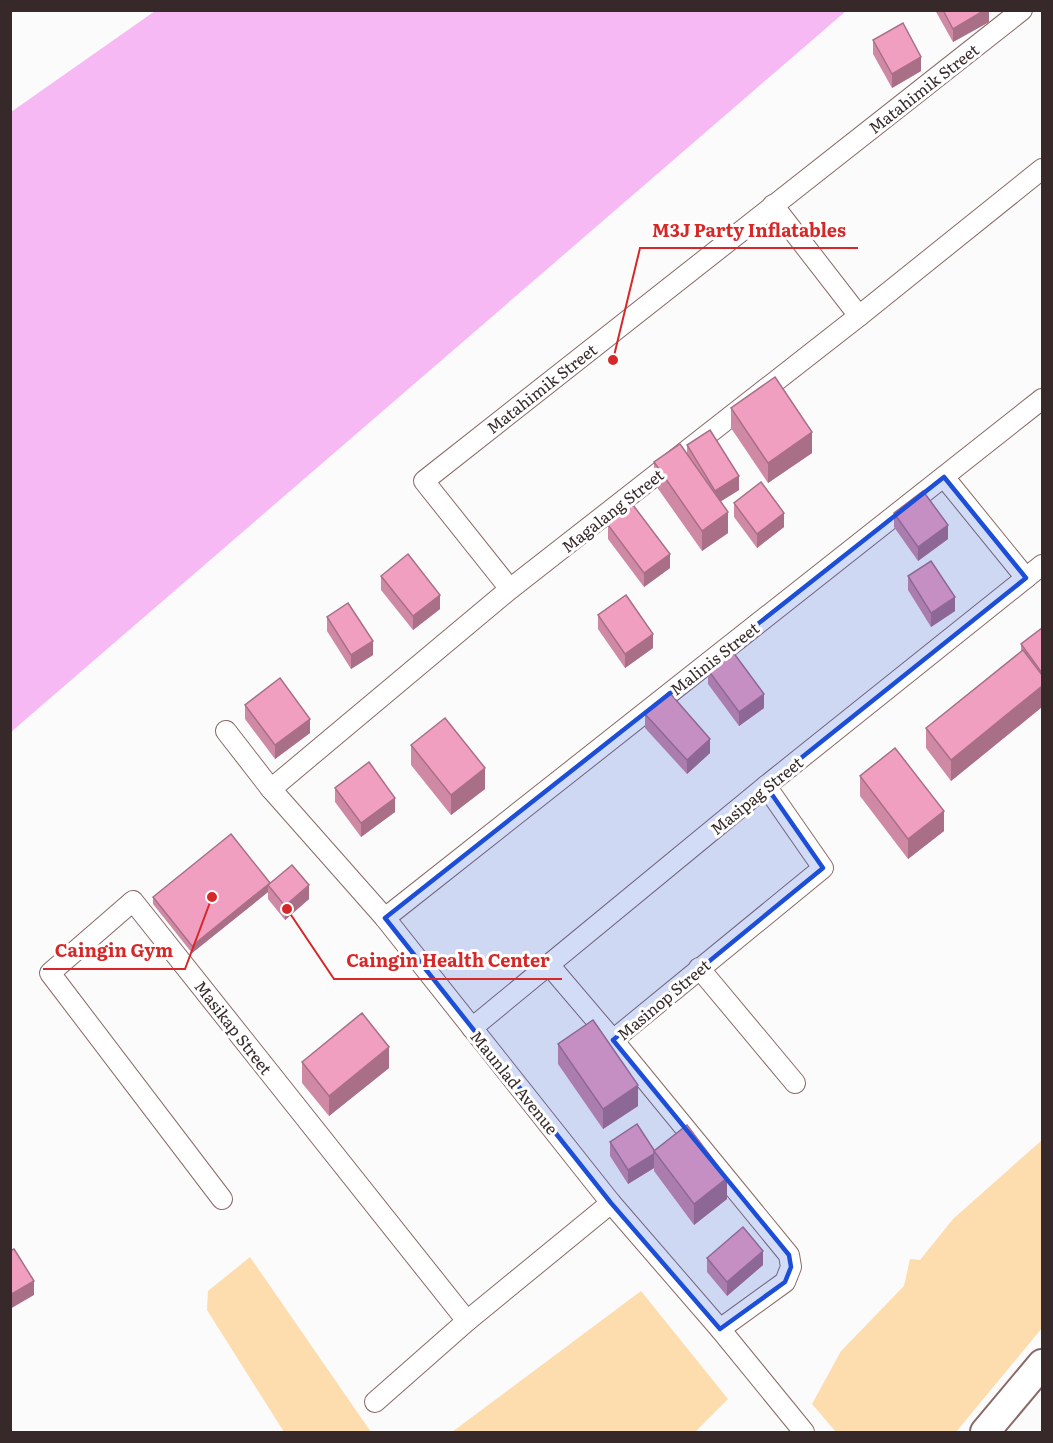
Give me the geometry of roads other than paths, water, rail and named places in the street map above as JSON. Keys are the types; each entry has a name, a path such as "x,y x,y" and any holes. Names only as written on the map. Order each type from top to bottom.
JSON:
{"street":[{"name":"Matahimik Street","path":"510,589 424,481 1022,10"},
{"name":"Magalang Street","path":"271,789 510,589 860,316 1042,169"},
{"path":"773,205 860,316"},
{"name":"Malinis Street","path":"385,918 1042,399"},
{"path":"944,477 1026,578"},
{"name":"Masipag Street","path":"472,1028 766,786 1042,565"},
{"name":"Maunlad Avenue","path":"226,732 271,789 385,918 611,1203 720,1329 804,1432"},
{"name":"Masinop Street","path":"720,1329 785,1282 791,1268 789,1255 613,1040 823,868 766,786"},
{"name":"Masikap Street","path":"222,1199 50,973 133,901 467,1321"},
{"path":"550,966 613,1040"},
{"path":"699,968 795,1083"},
{"path":"375,1402 467,1321 611,1203"},
{"path":"985,1432 1042,1364"}],"place":[{"name":"M3J Party Inflatables","path":"613,360"},
{"name":"Caingin Gym","path":"212,897"},
{"name":"Caingin Health Center","path":"287,909"}]}
